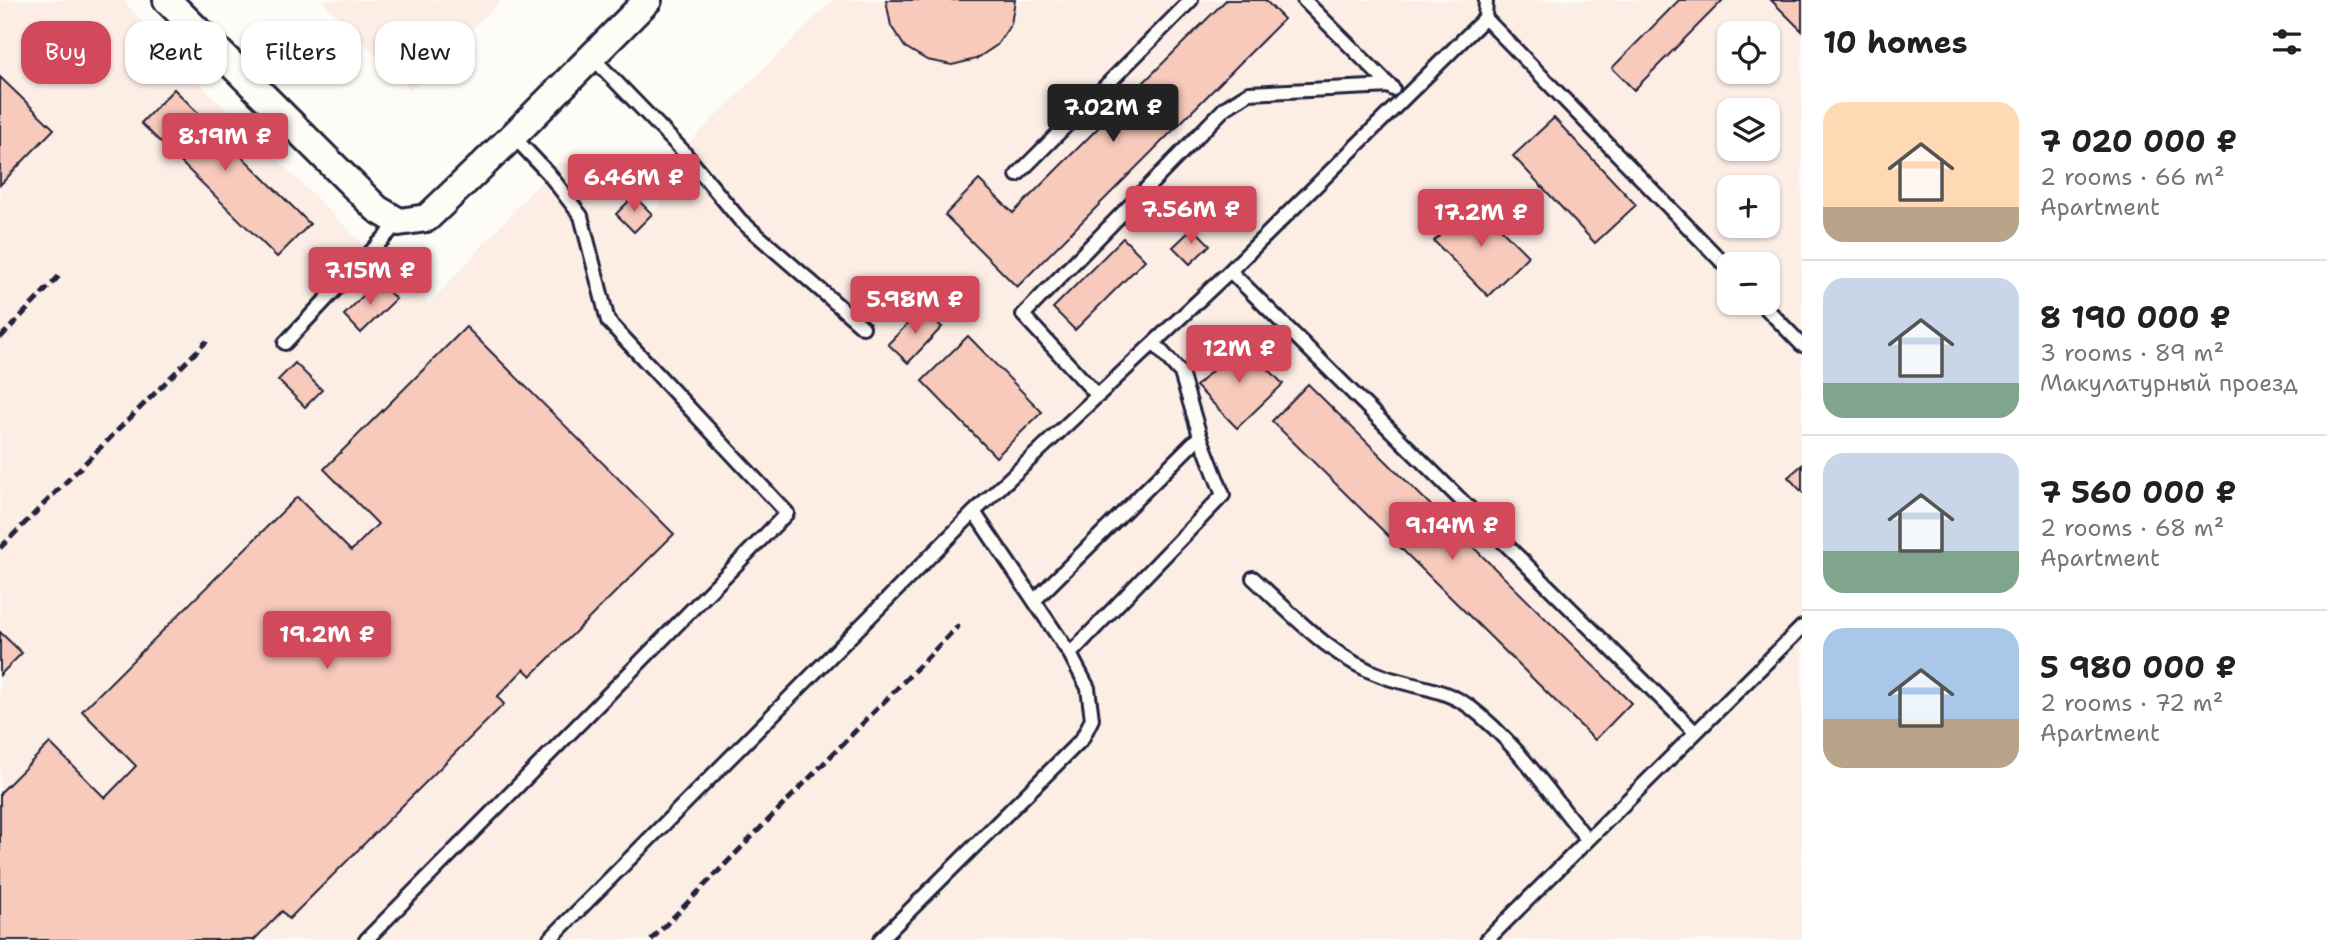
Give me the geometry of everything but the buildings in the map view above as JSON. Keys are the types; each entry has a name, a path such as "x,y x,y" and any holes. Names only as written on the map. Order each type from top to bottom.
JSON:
{"street":[{"path":"167,0 377,209 399,222 427,218 648,0"}],"lane":[{"path":"1017,175 1191,0"},
{"path":"1304,0 1404,100"},
{"path":"549,940 974,512 1230,271 1404,100 1485,18 1486,0"},
{"path":"1485,18 1717,258"},
{"path":"592,57 682,150 740,220 863,327"},
{"path":"1098,396 1023,316 1225,108 1249,93 1391,86"},
{"path":"366,940 787,513 608,321 581,216 548,173 513,136"},
{"path":"285,344 399,222"},
{"path":"1230,271 1695,732"},
{"path":"1773,315 1802,345"},
{"path":"1070,654 1223,495 1200,436 1181,373 1154,343"},
{"path":"1034,601 1200,436"},
{"path":"880,940 1082,739 1092,719 1088,688 1070,654 974,512"},
{"path":"1253,578 1316,636 1350,661 1385,677 1434,688 1468,706 1502,735 1587,839"},
{"path":"1486,940 1802,626"}],"shaded area":[{"path":"0,0 123,0 141,21 125,21 125,84 200,84 371,252 429,304 559,162 615,175 652,214 661,203 646,185 833,0 1802,0 1802,940 0,940"},
{"path":"321,0 501,0 475,26 475,21 375,21 375,54 361,40 361,21 342,21"},
{"path":"405,84 417,84 411,90"}],"railway":[{"path":"0,338 62,273"},
{"path":"0,548 207,341"},
{"path":"651,940 959,625"}]}
